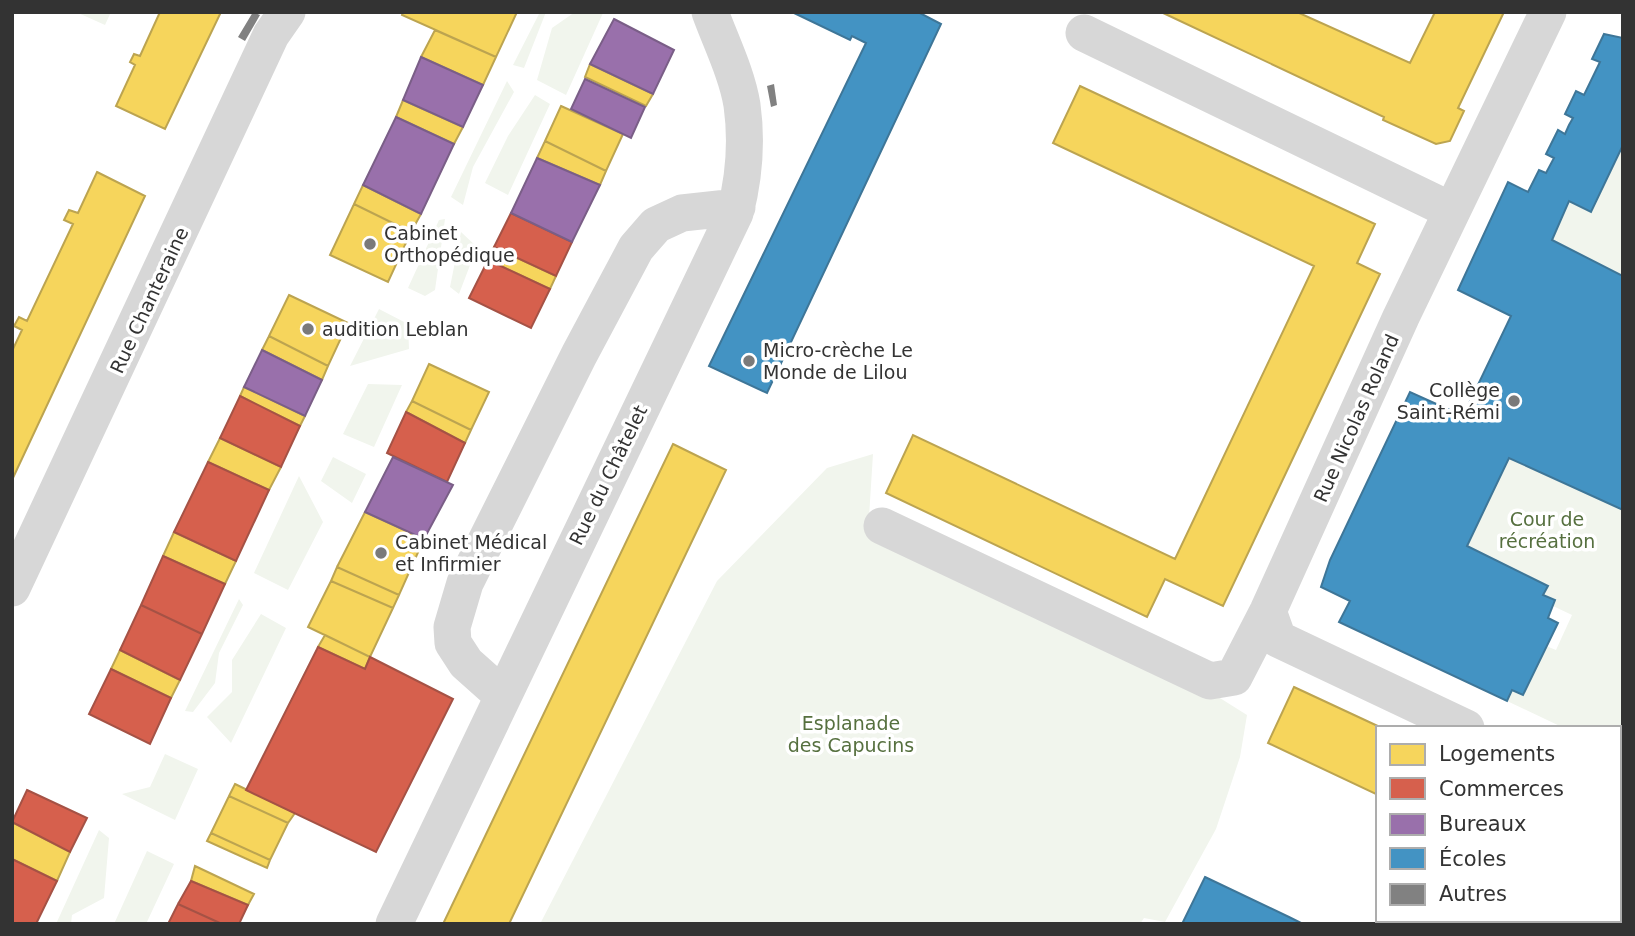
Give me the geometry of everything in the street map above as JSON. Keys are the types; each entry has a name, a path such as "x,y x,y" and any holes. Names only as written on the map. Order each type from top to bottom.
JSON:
{"street":[{"name":"Rue Chanteraine","path":"12,588 271,35 287,12"},
{"name":"Rue du Châtelet","path":"394,924 737,206 744,150 742,103 710,12"},
{"name":"Rue Nicolas Roland","path":"882,526 1210,681 1234,677 1268,611 1452,211 1548,12"},
{"path":"1084,33 1452,211"},
{"path":"503,696 466,663 453,643 453,627 465,583 579,355 636,248 656,225 682,213 737,206"},
{"path":"1268,611 1278,639 1462,726"}],"green space":[{"path":"76,12 111,12 105,25"},
{"path":"540,12 546,12 524,68 513,65"},
{"path":"575,12 603,13 566,95 537,80 552,28"},
{"path":"507,81 514,92 473,167 463,205 451,197"},
{"path":"535,95 550,104 508,195 485,183 508,136"},
{"path":"1623,145 1623,276 1552,240 1569,201"},
{"path":"445,219 435,290 425,296 408,288 439,220"},
{"path":"461,232 477,247 459,294 450,287"},
{"path":"379,309 408,324 409,349 350,366"},
{"path":"368,384 402,385 374,447 343,434"},
{"name":"Esplanade des Capucins","path":"873,454 868,533 1196,683 1247,715 1240,757 1216,829 1165,922 1144,918 1140,924 540,924 717,581 827,468"},
{"path":"333,457 366,474 352,503 321,481"},
{"name":"Cour de récréation","path":"1509,458 1623,510 1623,756 1621,726 1560,726 1507,701 1512,690 1523,695 1546,646 1556,650 1572,615 1553,606 1555,600 1543,595 1548,587 1467,546"},
{"path":"299,476 323,522 288,590 254,573"},
{"path":"239,599 243,605 219,653 215,683 193,712 185,711"},
{"path":"261,614 286,628 231,743 207,717 232,692 232,660"},
{"path":"165,754 198,769 175,820 122,794 150,787"},
{"path":"99,830 109,838 104,898 72,915 71,924 56,924"},
{"path":"147,851 174,864 146,924 114,924"}],"building: Logements":[{"path":"160,12 221,12 165,129 116,106 135,65 130,62 134,54 140,56"},
{"path":"403,12 517,12 496,57 402,15"},
{"path":"1161,12 1297,12 1410,63 1435,12 1504,12 1458,108 1464,111 1450,141 1436,144"},
{"path":"435,30 496,57 483,85 421,57"},
{"path":"590,64 653,94 646,106 585,77"},
{"path":"1080,86 1375,224 1357,263 1380,274 1223,606 1165,579 1147,617 886,493 913,435 1175,559 1314,266 1053,143"},
{"path":"403,100 463,127 454,144 396,117"},
{"path":"561,106 623,134 606,171 545,141"},
{"path":"545,141 606,171 600,185 537,158"},
{"path":"97,172 145,196 12,480 12,351 22,330 14,326 19,317 27,321 73,224 64,220 69,210 78,213"},
{"path":"363,185 421,214 411,232 354,204"},
{"name":"Cabinet Orthopédique","path":"354,204 411,232 388,282 330,255"},
{"path":"494,247 556,276 550,289 488,260"},
{"name":"audition Leblan","path":"289,295 348,323 328,366 269,336"},
{"path":"269,336 328,366 322,380 262,350"},
{"path":"429,364 489,392 471,430 412,401"},
{"path":"244,387 305,416 300,426 240,396"},
{"path":"412,401 471,430 465,443 406,412"},
{"path":"220,438 281,467 269,490 208,462"},
{"path":"673,444 726,470 509,924 443,924"},
{"name":"Cabinet Médical et Infirmier","path":"365,512 424,539 399,595 337,567"},
{"path":"174,532 236,561 225,584 163,556"},
{"path":"337,567 399,595 393,608 331,581"},
{"path":"331,581 393,608 370,657 308,627"},
{"path":"325,635 370,657 365,669 318,647"},
{"path":"120,650 180,680 171,698 111,669"},
{"path":"1294,687 1378,726 1376,794 1268,743"},
{"path":"235,784 295,813 288,823 229,796"},
{"path":"229,796 288,823 270,860 211,833"},
{"path":"12,822 70,852 57,881 12,859"},
{"path":"211,833 270,860 267,868 207,841"},
{"path":"1621,841 1623,842 1621,910"},
{"path":"195,866 254,894 248,905 191,881"}],"building: Commerces":[{"path":"511,213 572,242 556,276 494,247"},
{"path":"488,260 550,289 531,328 469,298"},
{"path":"240,396 300,426 281,467 220,438"},
{"path":"406,412 465,443 447,482 387,453"},
{"path":"208,462 269,490 236,561 174,532"},
{"path":"163,556 225,584 202,634 141,605"},
{"path":"141,605 202,634 180,680 120,650"},
{"path":"318,647 365,669 370,657 453,699 376,852 246,790"},
{"path":"111,669 171,698 150,744 89,714"},
{"path":"27,790 87,818 70,852 12,822"},
{"path":"12,859 57,881 36,924 12,924"},
{"path":"191,881 248,905 239,924 222,924 178,904"},
{"path":"178,904 222,924 168,924"}],"building: Bureaux":[{"path":"614,19 674,50 653,94 590,64"},
{"path":"421,57 483,85 463,127 403,100"},
{"path":"585,79 645,107 631,138 571,109"},
{"path":"396,117 454,144 421,214 363,185"},
{"path":"537,158 600,185 572,242 511,213"},
{"path":"262,350 322,380 305,416 244,387"},
{"path":"393,457 453,485 424,539 365,512"}],"building: Écoles":[{"path":"792,12 918,12 941,24 767,393 709,366 866,43 852,36 850,40"},
{"name":"Collège Saint-Rémi","path":"1604,34 1623,38 1623,145 1591,212 1569,201 1552,240 1623,276 1623,510 1509,458 1467,546 1548,586 1543,595 1555,600 1548,618 1558,623 1523,695 1512,690 1507,701 1339,622 1350,601 1321,587 1330,560 1410,392 1463,416 1511,316 1458,290 1508,182 1528,192 1539,170 1546,173 1554,158 1546,154 1558,130 1565,134 1573,118 1565,114 1576,91 1584,95 1600,62 1592,59"},
{"path":"1205,877 1289,917 1303,924 1182,924"}],"building: Autres":[{"path":"253,12 260,15 245,41 238,37"},
{"path":"774,84 777,105 771,107 767,86"}],"place":[{"name":"Cabinet Orthopédique","path":"370,244"},
{"name":"audition Leblan","path":"308,329"},
{"name":"Micro-crèche Le Monde de Lilou","path":"749,361"},
{"name":"Collège Saint-Rémi","path":"1514,401"},
{"name":"Cabinet Médical et Infirmier","path":"381,553"}]}
